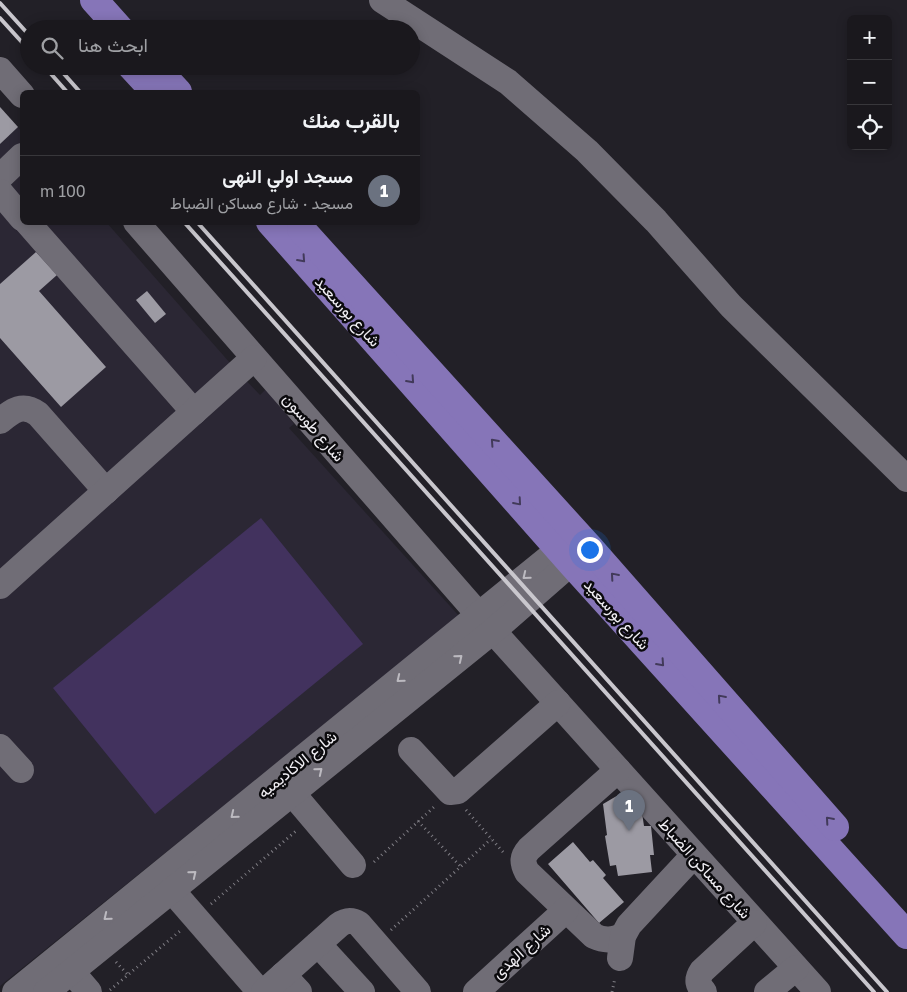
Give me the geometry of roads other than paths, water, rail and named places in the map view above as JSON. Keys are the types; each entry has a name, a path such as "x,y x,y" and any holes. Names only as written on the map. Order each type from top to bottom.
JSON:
{"main road":[{"path":"81,1 93,20"},
{"path":"81,1 107,20"},
{"path":"139,75 152,90"},
{"path":"162,75 176,90"},
{"name":"شارع بورسعيد","path":"273,225 907,909"},
{"name":"شارع بورسعيد","path":"298,225 907,935"}],"street":[{"path":"382,0 413,20"},
{"path":"420,25 508,82 587,150 656,221 731,306 907,479"},
{"path":"0,70 20,93"},
{"path":"20,160 5,189 20,215"},
{"path":"30,225 194,412"},
{"name":"شارع طوسون","path":"139,225 486,623"},
{"path":"0,586 254,358"},
{"path":"0,421 11,411 20,408 30,408 38,414 106,491"},
{"name":"شارع الاكاديميه","path":"16,992 165,884 574,549"},
{"name":"شارع مساكن الضباط","path":"486,623 818,992"},
{"path":"411,750 450,792 454,793 463,788 558,703"},
{"path":"0,747 21,770"},
{"path":"618,770 529,849 524,856 523,864 527,872 594,936 603,940 613,940 621,947 629,925 694,855"},
{"path":"286,786 353,865"},
{"path":"165,884 260,992"},
{"name":"شارع الاكاديميه","path":"46,992 72,972 165,884"},
{"name":"شارع الهدى","path":"476,992 566,910"},
{"path":"282,986 318,944 339,925 345,921 352,920 359,924 418,992"},
{"path":"704,992 698,983 698,977 754,923"},
{"path":"318,944 362,992"},
{"path":"767,992 796,968"},
{"path":"72,972 89,992"}],"railway":[{"path":"0,3 20,25"},
{"path":"0,18 20,40"},
{"path":"52,75 65,90"},
{"path":"65,75 78,90"},
{"path":"187,225 874,992"},
{"path":"200,225 887,992"}],"place":[{"name":"مسجد اولي النهى","path":"629,831"}]}
